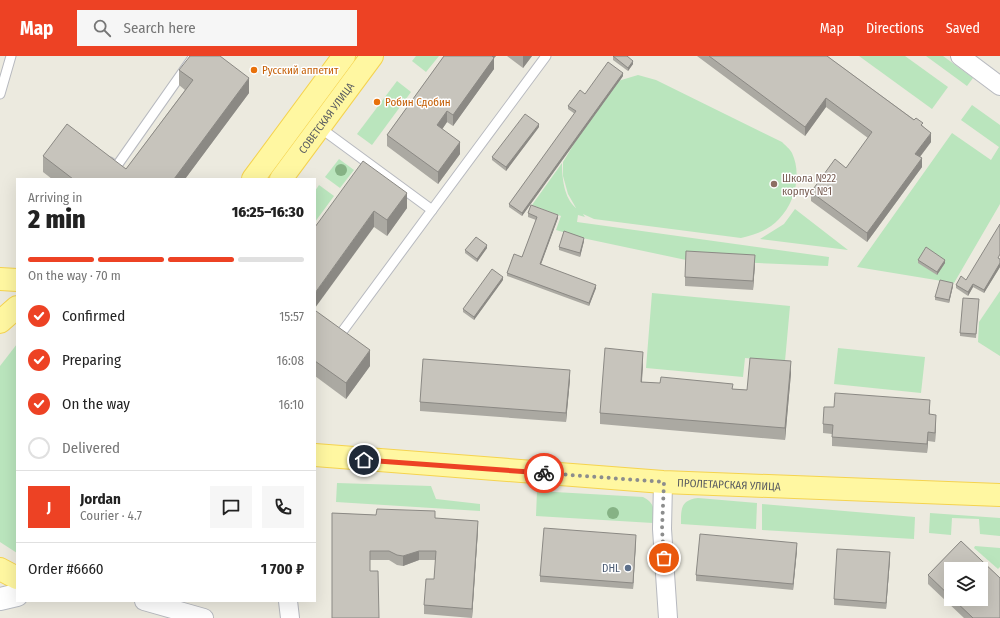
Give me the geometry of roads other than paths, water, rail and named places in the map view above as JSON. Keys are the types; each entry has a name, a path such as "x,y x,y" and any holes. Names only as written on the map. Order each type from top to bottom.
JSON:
{"main road":[{"path":"254,178 344,56"},
{"name":"СОВЕТСКАЯ УЛИЦА","path":"282,178 372,56"},
{"path":"0,279 16,280"},
{"path":"0,322 16,307"},
{"name":"ПРОЛЕТАРСКАЯ УЛИЦА","path":"316,455 664,482 1000,495"},
{"path":"0,569 16,577"},
{"path":"0,599 16,595"}],"street":[{"path":"960,56 1000,86"},
{"path":"664,482 662,529 668,618"},
{"path":"148,602 204,618"},
{"path":"288,602 290,618"}],"lane":[{"path":"0,94 11,56"},
{"path":"103,158 116,166 194,56"},
{"path":"339,336 546,56"},
{"path":"319,127 432,210"}],"place":[{"name":"Русский аппетит","path":"254,70"},
{"name":"Робин Сдобин","path":"377,102"},
{"name":"Школа №22 корпус №1","path":"774,184"},
{"name":"DHL","path":"628,568"}]}
